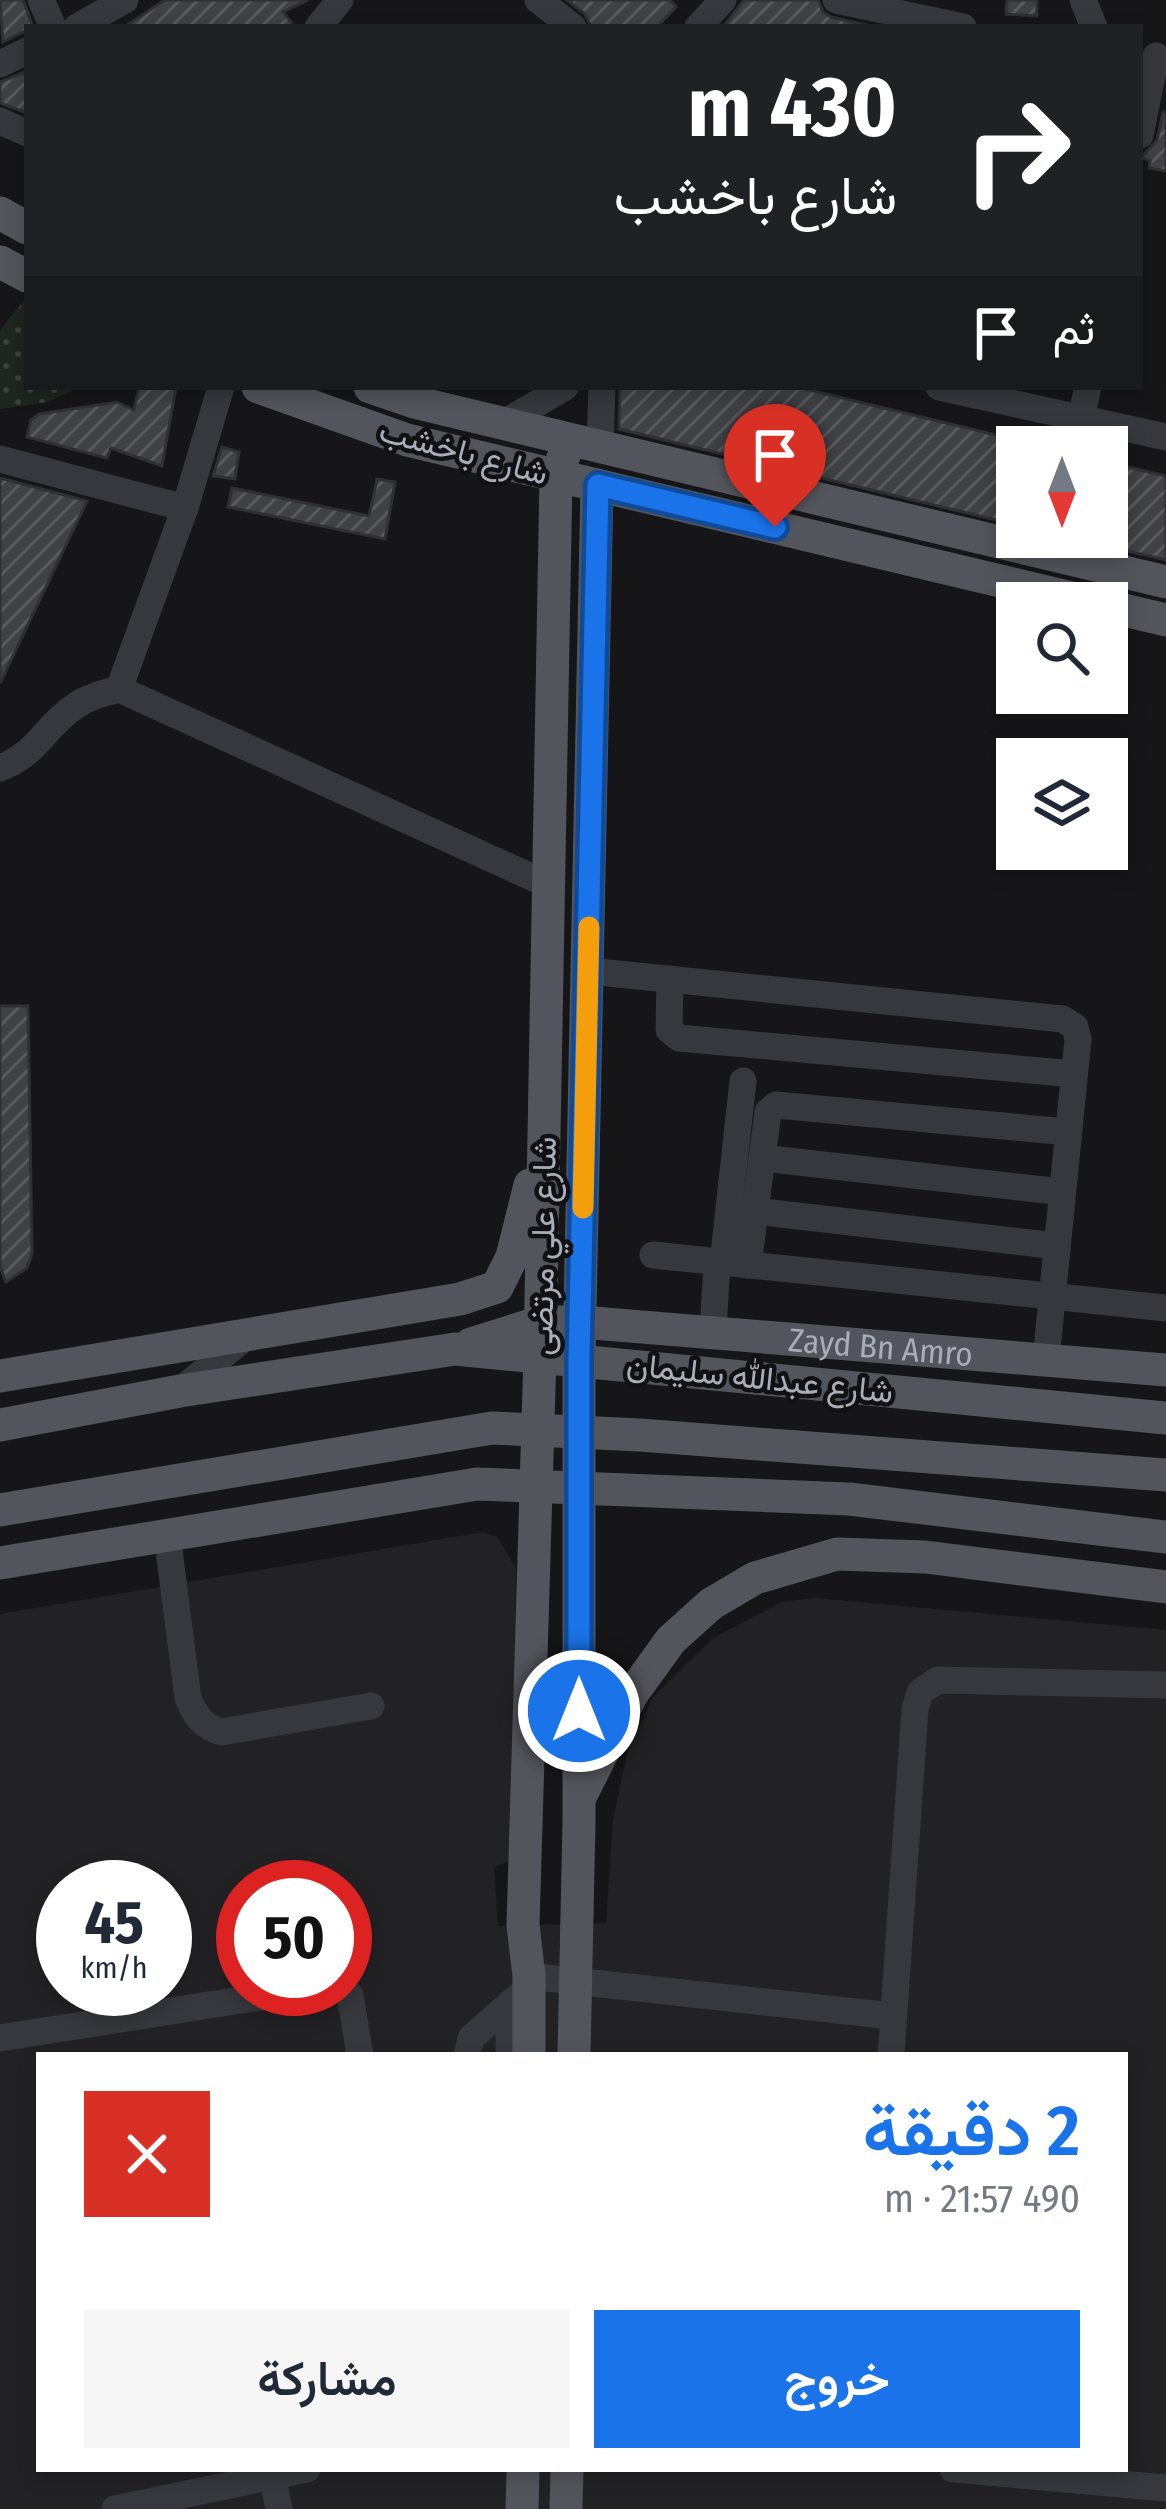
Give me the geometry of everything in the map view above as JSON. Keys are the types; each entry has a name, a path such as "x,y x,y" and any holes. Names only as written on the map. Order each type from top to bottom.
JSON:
{"main road":[{"name":"شارع باخشب","path":"266,390 407,440 1005,582"},
{"name":"شارع باخشب","path":"378,390 414,403 1166,582"},
{"name":"شارع علي مرتضى","path":"527,2052 504,2012 524,1925 529,1815 556,476 585,443"},
{"name":"شارع علي مرتضى","path":"574,2052 579,1359 598,485"},
{"path":"1128,611 1166,620"},
{"path":"0,1376 460,1299 497,1287 512,1257 544,1124"},
{"name":"Zayd Bn Amro","path":"180,1391 541,1338 581,1322 1166,1370"},
{"name":"شارع عبدالله سليمان","path":"541,1338 579,1359 1166,1418"},
{"path":"0,1425 180,1391"},
{"name":"شارع عبدالله سليمان","path":"0,1510 492,1428 1166,1475"},
{"path":"0,1563 477,1484 849,1499 1166,1537"},
{"path":"529,1815 579,1811 632,1694 671,1640 711,1604 754,1578 837,1554 925,1557 1166,1587"},
{"path":"522,2509 523,2472"},
{"path":"566,2509 567,2472"}],"street":[{"path":"90,18 124,0"},
{"path":"320,24 340,0"},
{"path":"538,0 569,24"},
{"path":"701,24 723,0"},
{"path":"836,0 887,19 934,24"},
{"path":"1143,118 1154,56"},
{"path":"119,689 185,508 219,390"},
{"path":"502,424 560,390"},
{"path":"585,443 601,390"},
{"path":"953,390 1166,437"},
{"path":"1082,418 1087,390"},
{"path":"0,459 185,508"},
{"path":"0,768 38,747 74,706 119,689 549,885"},
{"path":"588,971 1063,1019 1075,1027 1078,1039 1046,1359"},
{"path":"670,980 669,1030 680,1038 1074,1074"},
{"path":"713,1332 729,1264 743,1082"},
{"path":"729,1264 755,1211 768,1112 785,1104 1069,1132"},
{"path":"762,1158 1062,1192"},
{"path":"755,1211 1057,1246"},
{"path":"653,1255 1166,1308"},
{"path":"180,1391 249,1334"},
{"path":"167,1535 188,1698 207,1727 220,1732 371,1706"},
{"path":"891,2052 915,1709 920,1692 938,1680 1166,1685"},
{"path":"468,2052 471,2038 504,2012 576,1983 892,2016"},
{"path":"0,2038 216,2004"},
{"path":"496,2052 504,2012"},
{"path":"504,2012 508,2052"},
{"path":"354,2016 360,2052"},
{"path":"987,2472 1166,2488"},
{"path":"115,2509 272,2473 279,2509"}],"shaded area":[{"path":"24,301 24,390 73,390 48,402 0,409 0,330"},
{"path":"483,1532 497,1537 516,1568 510,1861 494,1867 498,1926 606,1923 613,1819 627,1755 652,1698 713,1638 782,1602 815,1598 1166,1630 1166,2509 0,2509 0,1614"}],"building":[{"path":"0,0 23,0 32,24 24,24 24,32 3,42"},
{"path":"165,0 308,0 283,12 293,24 129,24"},
{"path":"567,0 670,0 676,7 660,24 590,24"},
{"path":"744,0 818,0 831,17 861,24 725,24"},
{"path":"1007,0 1037,0 1037,16 1006,14"},
{"path":"24,72 24,112 0,103 0,82"},
{"path":"1163,112 1166,171 1149,168 1150,161 1143,158 1157,140"},
{"path":"138,390 175,390 162,466 111,448 107,458 27,437 31,420 39,414 117,402 134,410"},
{"path":"620,390 809,390 996,435 996,520 619,429"},
{"path":"222,447 239,452 235,479 213,476"},
{"path":"1128,467 1166,476 1166,560 1128,551"},
{"path":"0,478 87,501 0,683"},
{"path":"377,479 395,482 385,539 228,507 232,488 369,516"},
{"path":"0,1006 28,1006 32,1254 27,1268 6,1282 0,1267"}],"slow traffic":[{"path":"583,1208 589,927"}],"route":[{"path":"579,1711 579,1359 598,485 775,527"}]}
